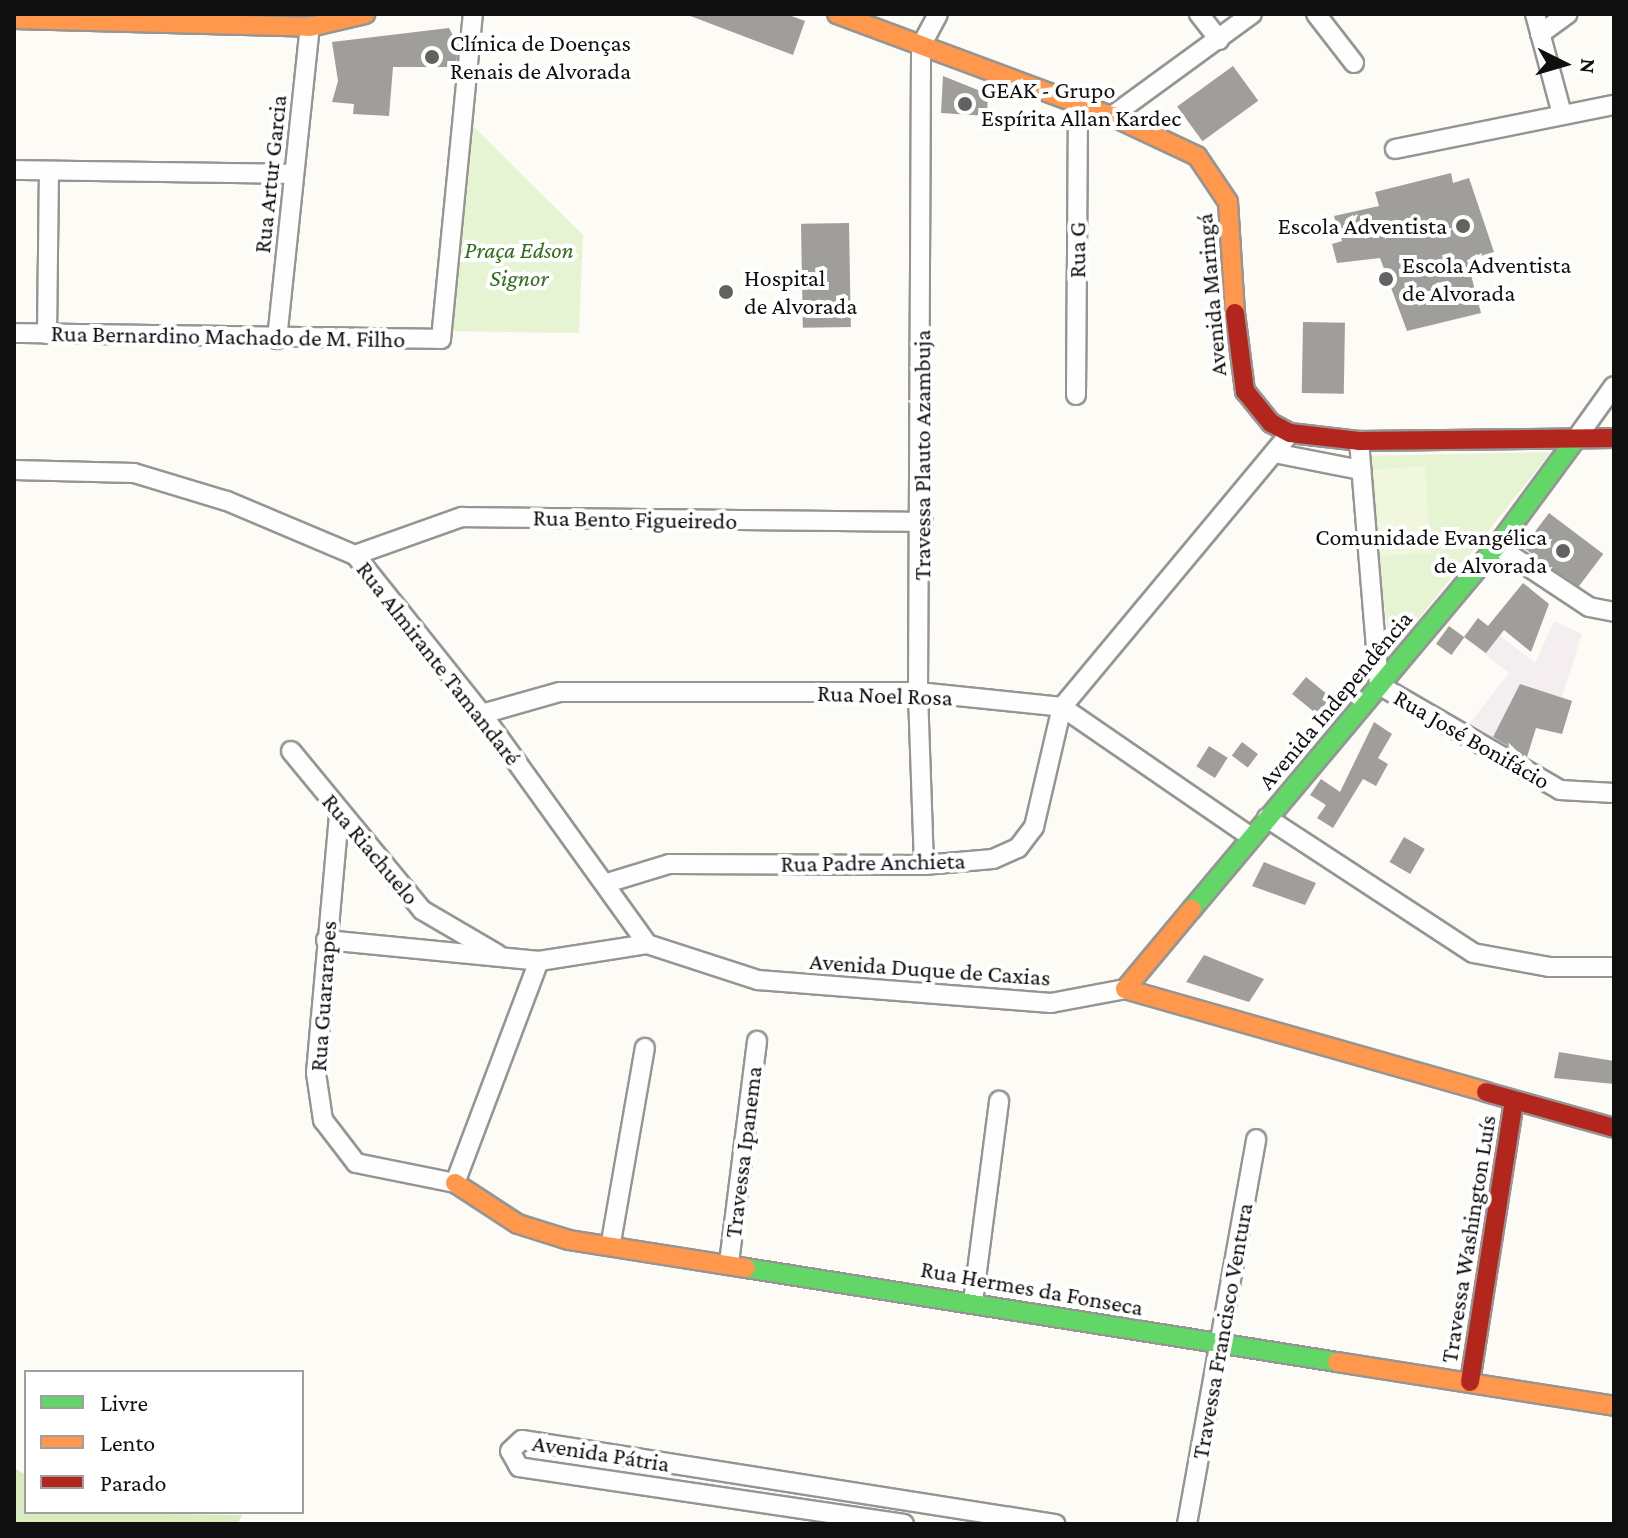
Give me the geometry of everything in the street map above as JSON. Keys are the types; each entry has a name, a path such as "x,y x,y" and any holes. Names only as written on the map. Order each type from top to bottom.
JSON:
{"street":[{"path":"14,19 311,20 365,14"},
{"name":"Rua Bernardino Machado de M. Filho","path":"14,333 441,339 473,14"},
{"name":"Avenida Maringá","path":"837,14 1078,106 1112,116 1197,156 1213,173 1228,202 1245,391 1290,433"},
{"path":"921,46 938,14"},
{"path":"1199,14 1219,40"},
{"path":"1112,116 1252,14"},
{"path":"1316,14 1354,63"},
{"path":"1535,14 1562,114"},
{"path":"1540,34 1568,14"},
{"name":"Rua Artur Garcia","path":"277,339 311,20"},
{"name":"Travessa Plauto Azambuja","path":"921,46 923,522 918,692 924,865"},
{"path":"1395,149 1614,105"},
{"name":"Rua G","path":"1076,395 1078,106"},
{"path":"14,170 294,174"},
{"path":"47,334 49,171"},
{"path":"1576,439 1614,386"},
{"path":"1290,433 1359,441 1614,438"},
{"name":"Rua Padre Anchieta","path":"607,883 669,864 924,865 993,859 1029,838 1062,707 1290,433"},
{"name":"Avenida Independência","path":"1125,989 1497,546 1576,439"},
{"path":"1359,441 1379,685"},
{"path":"1274,453 1361,470"},
{"name":"Rua Almirante Tamandaré","path":"14,470 134,473 227,501 355,555 482,714 607,883 647,944"},
{"name":"Rua Bento Figueiredo","path":"355,555 462,517 923,522"},
{"path":"1497,546 1589,607 1614,612"},
{"name":"Rua José Bonifácio","path":"1379,685 1560,790 1614,793"},
{"name":"Rua Noel Rosa","path":"482,714 560,692 918,692 1062,707 1251,837"},
{"name":"Rua Riachuelo","path":"291,751 339,815 422,910 504,958"},
{"name":"Rua Guararapes","path":"339,815 316,1073 323,1120 356,1163 455,1183"},
{"path":"1267,818 1473,953 1549,967 1614,967"},
{"name":"Avenida Duque de Caxias","path":"326,940 539,961 647,944 758,980 1051,1003 1125,989 1614,1128"},
{"path":"455,1183 539,961"},
{"name":"Travessa Ipanema","path":"729,1263 757,1041"},
{"path":"611,1242 645,1048"},
{"path":"973,1302 999,1101"},
{"name":"Travessa Washington Luís","path":"1470,1382 1514,1102"},
{"name":"Travessa Francisco Ventura","path":"1187,1524 1222,1345 1256,1139"},
{"name":"Rua Hermes da Fonseca","path":"455,1183 518,1224 611,1242 1222,1345 1614,1406"},
{"name":"Avenida Pátria","path":"904,1524 519,1467 510,1451 522,1440 1055,1524"},
{"path":"603,1479 608,1454"},
{"path":"848,1516 853,1492"},
{"path":"946,1524 964,1510"}],"shaded area":[{"path":"1478,618 1535,663 1554,621 1582,634 1562,696 1572,701 1562,734 1536,728 1526,759 1467,727 1509,673 1464,637"}],"green space":[{"name":"Praça Edson Signor","path":"469,122 583,235 579,333 448,331"},
{"path":"1551,452 1391,654 1363,456"},
{"path":"1425,466 1431,553 1380,556 1374,470"},
{"path":"14,1468 24,1474 24,1514 242,1515 238,1524 14,1524"}],"building":[{"path":"685,14 786,14 805,21 793,55"},
{"path":"449,28 458,45 456,67 393,67 389,116 353,114 354,104 332,102 338,81 332,42"},
{"path":"1233,66 1258,101 1202,141 1177,107"},
{"name":"GEAK - Grupo Espírita Allan Kardec","path":"943,76 988,94 987,116 941,113"},
{"path":"1451,173 1453,183 1469,178 1494,252 1467,260 1481,313 1407,331 1380,258 1337,263 1332,244 1342,241 1334,216 1379,206 1375,192"},
{"path":"849,223 851,327 803,328 801,224"},
{"path":"1303,322 1345,323 1344,394 1302,393"},
{"name":"Comunidade Evangélica de Alvorada","path":"1549,513 1603,554 1577,588 1523,547"},
{"path":"1523,583 1549,604 1531,652 1504,630 1486,653 1464,637 1478,618 1488,626"},
{"path":"1449,626 1464,637 1451,655 1436,644"},
{"path":"1306,677 1331,697 1317,714 1292,694"},
{"path":"1520,684 1572,701 1562,734 1536,728 1527,757 1493,737"},
{"path":"1374,722 1392,734 1378,758 1388,764 1376,786 1363,779 1333,828 1317,818 1326,805 1310,795 1321,779 1340,792"},
{"path":"1242,742 1258,754 1248,768 1232,756"},
{"path":"1209,746 1228,758 1215,778 1196,766"},
{"path":"1404,837 1425,849 1410,874 1390,862"},
{"path":"1264,862 1316,883 1305,905 1252,886"},
{"path":"1204,955 1264,979 1249,1002 1186,982"},
{"path":"1559,1052 1614,1061 1614,1084 1554,1078"}],"traffic: fast":[{"path":"1192,909 1497,546 1576,439"},
{"path":"746,1268 1337,1362"}],"traffic: slow":[{"path":"14,19 310,27 365,14"},
{"path":"837,14 1112,116 1197,156 1228,202 1235,313"},
{"path":"1192,909 1125,989 1486,1092"},
{"path":"455,1183 518,1224 569,1240 746,1268"},
{"path":"1337,1362 1614,1406"}],"traffic: jam":[{"path":"1235,313 1245,391 1271,423 1290,433 1359,441 1614,438"},
{"path":"1486,1092 1614,1128"},
{"path":"1470,1382 1514,1102"}],"place":[{"name":"Clínica de Doenças Renais de Alvorada","path":"432,57"},
{"name":"GEAK - Grupo Espírita Allan Kardec","path":"965,104"},
{"name":"Escola Adventista","path":"1463,226"},
{"name":"Escola Adventista de Alvorada","path":"1386,279"},
{"name":"Hospital de Alvorada","path":"726,292"},
{"name":"Comunidade Evangélica de Alvorada","path":"1563,551"}]}
